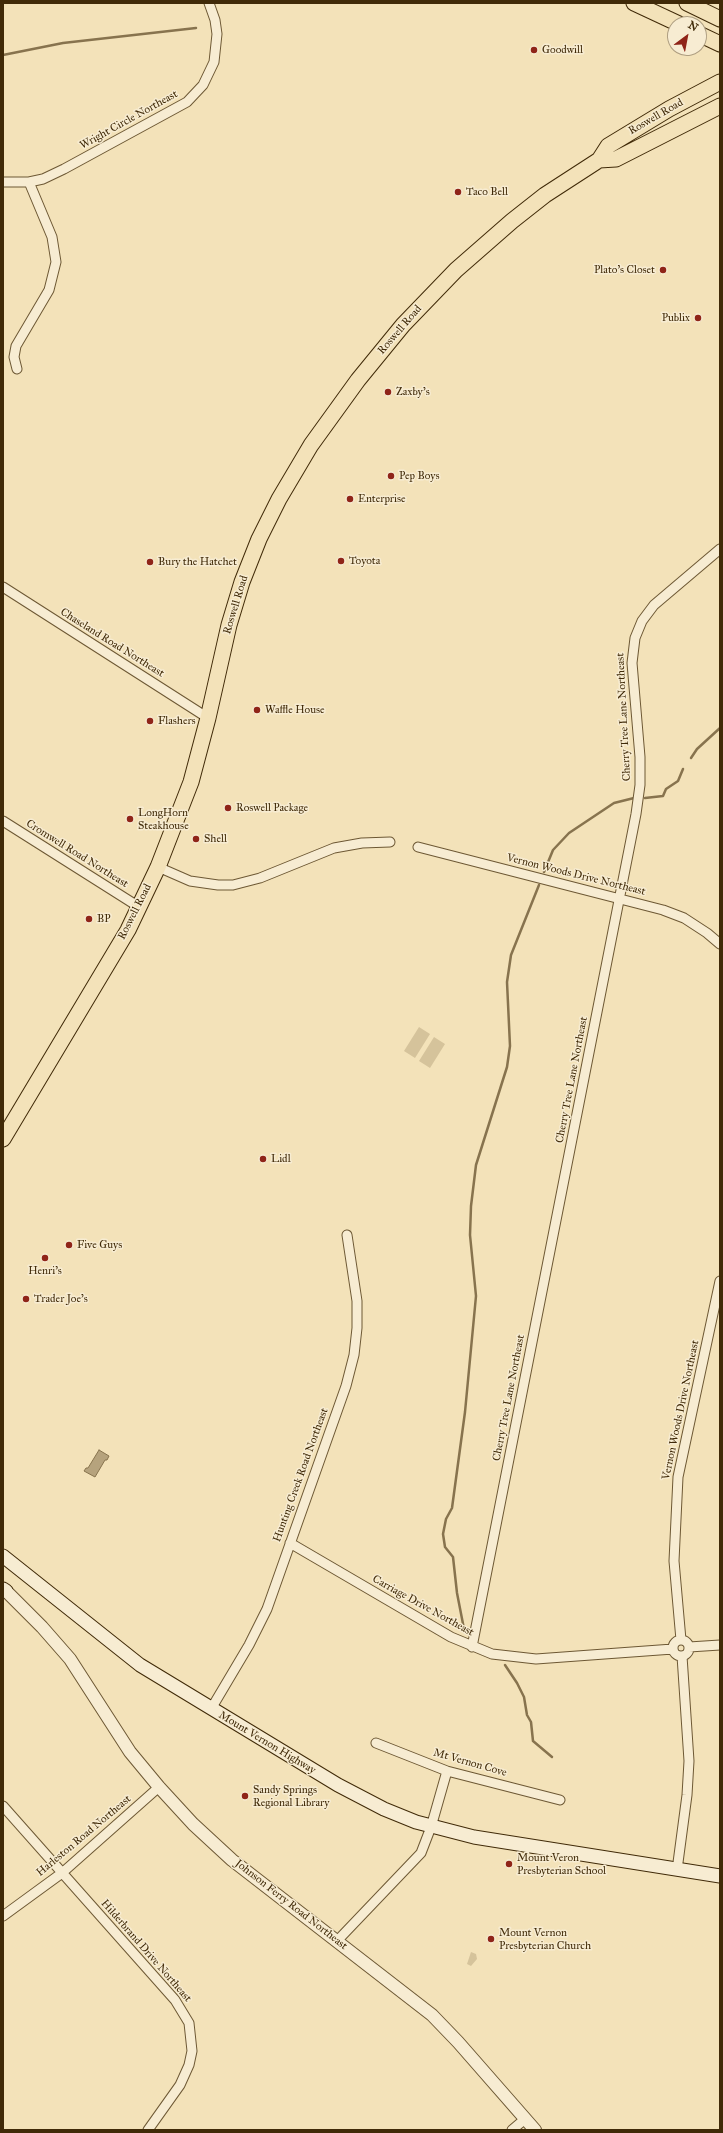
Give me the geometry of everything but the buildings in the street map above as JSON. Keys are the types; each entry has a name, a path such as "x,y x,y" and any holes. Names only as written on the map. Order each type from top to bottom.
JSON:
{"main road":[{"path":"634,3 667,18"},
{"path":"687,3 720,19"},
{"path":"710,39 720,53"},
{"name":"Roswell Road","path":"3,1139 101,976 139,907 158,867 190,782 208,718 229,625 247,568 279,499 313,442 372,361 417,310 456,270 512,221 545,195 600,160 608,146 669,109 720,81"},
{"name":"Roswell Road","path":"600,160 616,159 720,106"},
{"name":"Mount Vernon Highway","path":"3,1556 140,1665 356,1795 384,1809 431,1827 474,1837 720,1876"}],"street":[{"name":"Wright Circle Northeast","path":"3,182 28,182 43,179 178,108 195,94 208,75 217,48 215,20 209,3"},
{"path":"17,369 14,357 16,346 49,290 56,262 52,237 28,182"},
{"name":"Cherry Tree Lane Northeast","path":"472,1647 636,814 640,785 640,757 632,663 635,638 642,620 654,605 720,549"},
{"name":"Chaseland Road Northeast","path":"3,587 208,718"},
{"name":"Cromwell Road Northeast","path":"3,821 139,907"},
{"path":"158,867 190,880 218,885 233,884 260,878 334,848 362,843 390,842"},
{"name":"Vernon Woods Drive Northeast","path":"418,847 620,897 662,910 684,918 707,933 720,944"},
{"name":"Hunting Creek Road Northeast","path":"211,1709 259,1628 346,1386 354,1355 357,1328 357,1301 347,1235"},
{"name":"Vernon Woods Drive Northeast","path":"681,1640 674,1561 678,1477 720,1281"},
{"name":"Carriage Drive Northeast","path":"290,1543 451,1637 472,1647 506,1657 536,1659 673,1649"},
{"name":"Johnson Ferry Road Northeast","path":"4,1590 38,1622 70,1659 126,1746 159,1787 193,1824 232,1860 432,2015 458,2042 535,2130"},
{"path":"681,1640 688,1643 689,1647 688,1653 682,1656 676,1654 673,1649 676,1642 681,1640"},
{"path":"689,1647 720,1645"},
{"path":"677,1870 690,1761 682,1656"},
{"name":"Mt Vernon Cove","path":"376,1743 447,1771 560,1800"},
{"path":"337,1941 421,1853 431,1827 447,1771"},
{"name":"Harleston Road Northeast","path":"3,1916 62,1873 159,1787"},
{"name":"Hilderbrand Drive Northeast","path":"3,1806 175,2000 188,2023 192,2051 189,2065 180,2085 148,2130"},
{"path":"512,2130 525,2119"}],"shaded area":[{"path":"419,1027 430,1034 415,1058 404,1051"},
{"path":"434,1037 445,1044 430,1068 419,1061"},
{"path":"99,1450 109,1456 95,1477 84,1471 88,1468"},
{"path":"471,1952 476,1954 477,1959 471,1966 467,1964"}],"waterway":[{"path":"3,55 63,43 196,28"},
{"path":"691,758 697,749 720,728"},
{"path":"645,798 663,796 666,789 678,781 683,769"},
{"path":"544,872 553,850 569,833 614,803 634,798"},
{"path":"464,1629 457,1593 453,1557 445,1547 443,1534 446,1519 452,1508 465,1412 476,1296 470,1235 471,1206 476,1165 507,1067 510,1046 507,982 511,955 539,885"},
{"path":"505,1665 524,1697 527,1715 531,1722 533,1741 552,1757"}],"place":[{"name":"Goodwill","path":"534,50"},
{"name":"Taco Bell","path":"458,192"},
{"name":"Plato's Closet","path":"663,270"},
{"name":"Publix","path":"698,318"},
{"name":"Zaxby's","path":"388,392"},
{"name":"Pep Boys","path":"391,476"},
{"name":"Enterprise","path":"350,499"},
{"name":"Toyota","path":"341,561"},
{"name":"Bury the Hatchet","path":"150,562"},
{"name":"Waffle House","path":"257,710"},
{"name":"Flashers","path":"150,721"},
{"name":"Roswell Package","path":"228,808"},
{"name":"LongHorn Steakhouse","path":"130,819"},
{"name":"Shell","path":"196,839"},
{"name":"BP","path":"89,919"},
{"name":"Lidl","path":"263,1159"},
{"name":"Five Guys","path":"69,1245"},
{"name":"Henri's","path":"45,1258"},
{"name":"Trader Joe's","path":"26,1299"},
{"name":"Sandy Springs Regional Library","path":"245,1796"},
{"name":"Mount Veron Presbyterian School","path":"509,1864"},
{"name":"Mount Vernon Presbyterian Church","path":"491,1939"}]}
